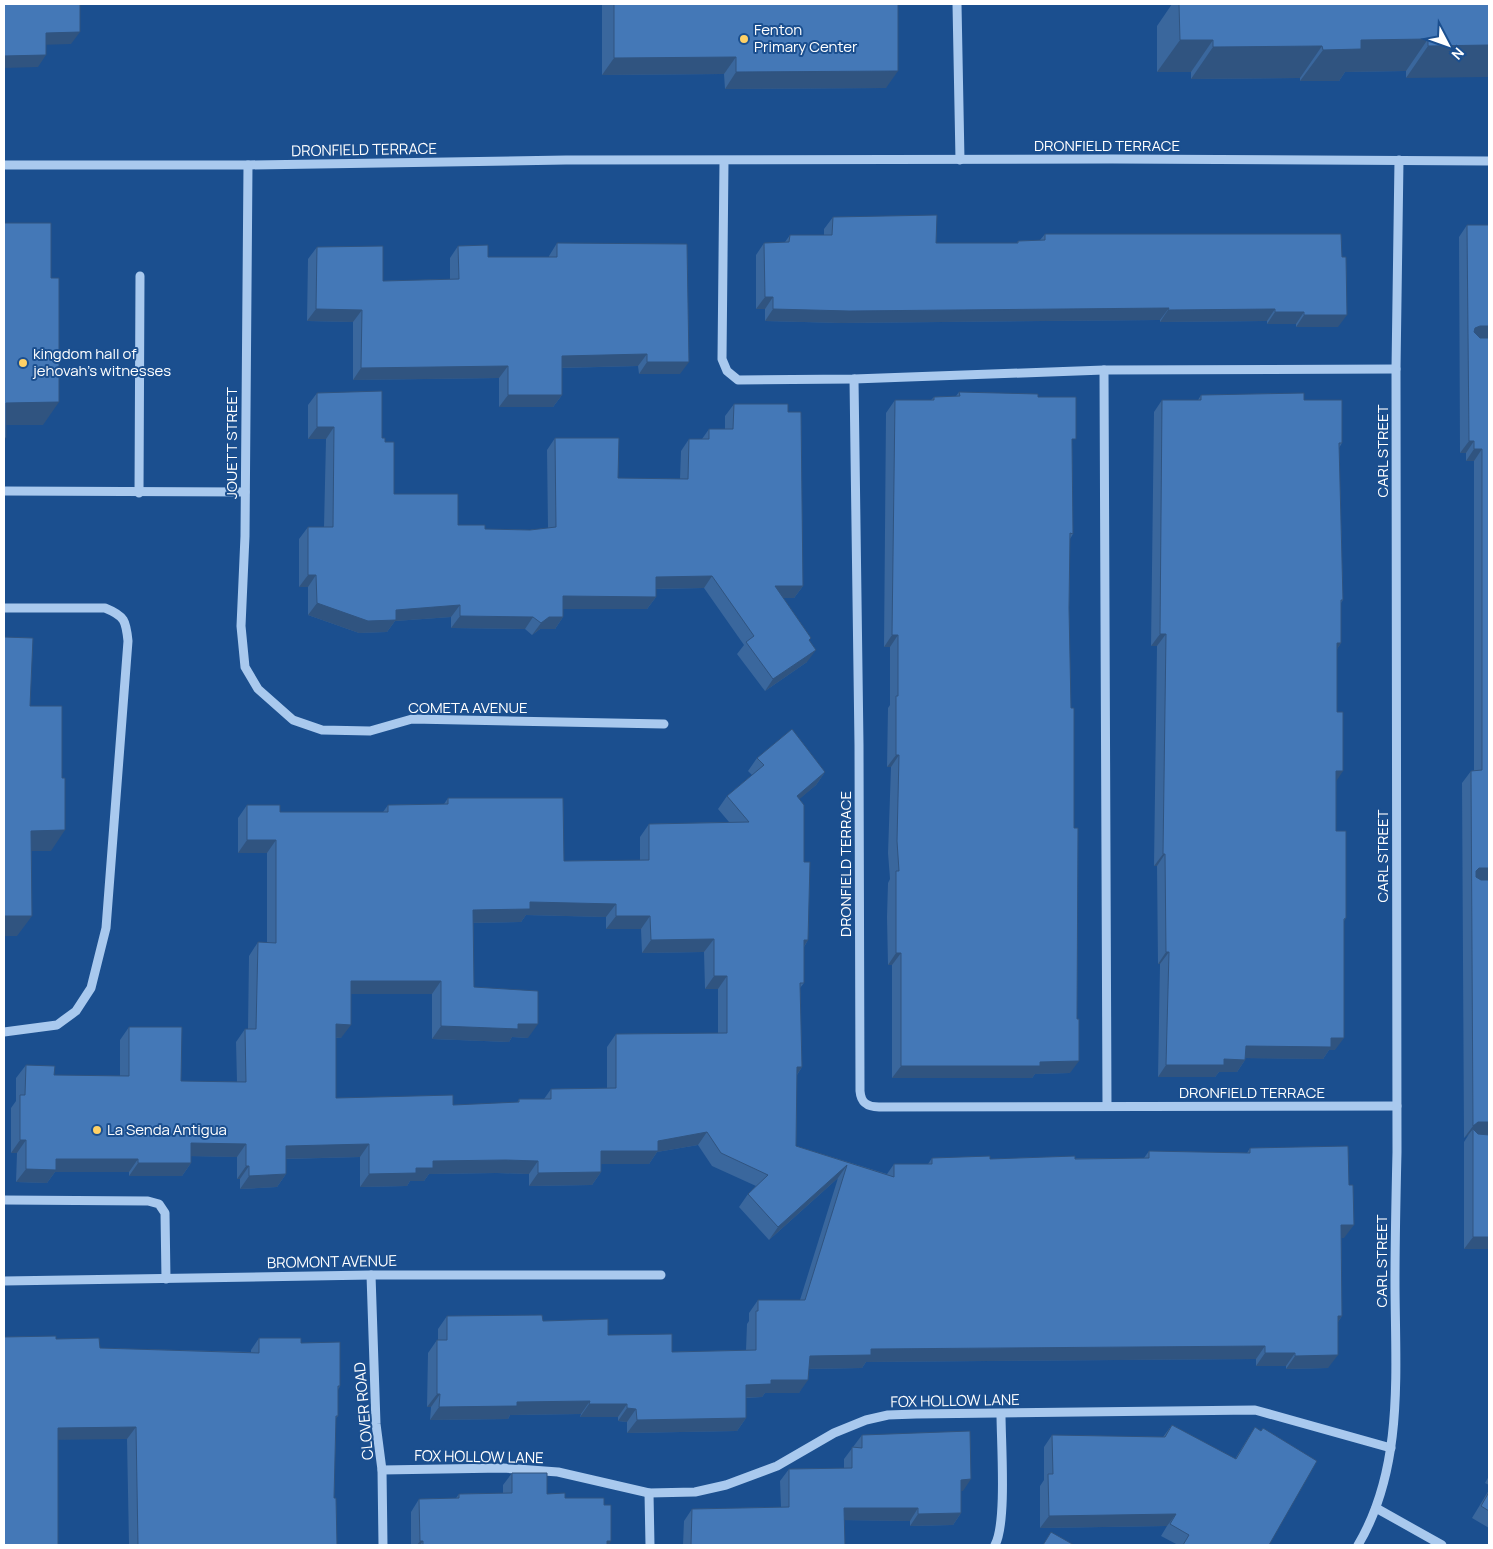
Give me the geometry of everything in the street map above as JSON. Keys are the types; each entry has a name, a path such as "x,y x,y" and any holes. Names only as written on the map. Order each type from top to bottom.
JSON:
{"street":[{"path":"957,4 960,160"},
{"name":"DRONFIELD TERRACE","path":"4,165 248,165 566,160 1489,161"},
{"name":"CARL STREET","path":"1358,1545 1376,1508 1391,1448 1397,1362 1395,1282 1397,1106 1396,369 1399,160"},
{"path":"724,161 722,359 730,375 742,381 1104,370 1396,369"},
{"name":"JOUETT STREET","path":"248,165 242,626 245,667 258,689 278,709"},
{"path":"139,493 140,276"},
{"path":"1104,370 1107,1106"},
{"name":"DRONFIELD TERRACE","path":"854,379 861,1098 865,1104 872,1107 1397,1106"},
{"path":"4,492 245,492"},
{"path":"4,608 105,608 117,613 126,622 128,641 106,928 91,988 76,1011 57,1025 4,1032"},
{"name":"COMETA AVENUE","path":"278,709 292,720 322,730 370,731 412,719 664,724"},
{"path":"4,1200 148,1201 159,1204 165,1213 166,1279"},
{"name":"BROMONT AVENUE","path":"4,1281 371,1275 661,1275"},
{"name":"CLOVER ROAD","path":"371,1275 376,1424 382,1470 383,1545"},
{"name":"FOX HOLLOW LANE","path":"382,1470 503,1468 558,1472 649,1494 695,1492 726,1485 777,1466 834,1433 866,1420 888,1415 1255,1410 1391,1448"},
{"path":"995,1545 999,1537 1001,1514 1001,1414"},
{"path":"649,1494 650,1545"},
{"path":"1376,1508 1442,1545"}],"building":[{"path":"4,4 80,4 80,32 46,33 46,55 4,56"},
{"name":"Fenton Primary Center","path":"614,4 898,4 898,71 736,72 736,57 614,58"},
{"path":"1179,4 1489,4 1489,45 1428,46 1428,39 1361,40 1361,49 1323,50 1322,46 1213,47 1213,40 1180,40"},
{"path":"937,215 936,243 1018,243 1018,241 1045,240 1045,234 1341,234 1342,257 1346,257 1347,315 1304,315 1304,312 1275,312 1275,309 849,311 773,309 773,297 765,297 764,243 789,242 790,235 832,235 833,217"},
{"name":"kingdom hall of jehovah's witnesses","path":"4,223 51,223 51,278 59,278 59,402 6,403 6,438 4,438"},
{"path":"1467,225 1489,225 1489,326 1475,328 1474,332 1480,338 1489,338 1489,868 1479,868 1476,871 1476,877 1481,880 1489,880 1489,1122 1478,1122 1473,1126 1471,771 1482,770 1482,449 1474,449 1474,441 1469,441"},
{"path":"557,243 687,244 689,362 647,362 647,354 562,356 562,395 508,395 508,366 361,368 362,310 316,309 317,247 383,246 383,281 459,279 458,246 488,245 488,257 557,257"},
{"path":"382,391 382,438 385,438 385,442 394,442 394,494 458,494 458,525 485,525 485,529 530,530 556,527 555,438 619,438 618,478 688,479 689,439 709,439 709,429 733,429 734,404 788,404 788,412 801,412 803,586 775,586 811,638 809,640 816,650 773,679 746,642 754,636 712,576 656,577 656,597 563,596 563,617 549,617 541,623 533,617 460,616 460,605 396,610 396,620 368,621 317,603 316,575 308,575 308,527 333,527 334,427 317,427 317,393"},
{"path":"959,392 1038,394 1038,397 1076,397 1076,439 1072,439 1073,534 1070,533 1069,608 1071,708 1074,708 1074,828 1078,828 1077,1019 1079,1019 1079,1061 1040,1062 1040,1066 901,1066 901,953 896,953 896,871 899,871 897,841 899,755 896,755 898,635 892,635 895,400 934,400 934,397 960,396"},
{"path":"1304,393 1304,400 1342,400 1342,443 1339,443 1343,600 1341,600 1341,643 1337,643 1337,712 1343,712 1343,771 1336,771 1336,831 1346,831 1344,1038 1331,1038 1331,1047 1246,1046 1245,1060 1224,1059 1224,1065 1166,1065 1169,952 1166,952 1165,854 1163,854 1166,634 1160,634 1162,400 1201,400 1201,395"},
{"path":"4,637 33,638 30,706 62,706 62,778 65,778 65,830 31,831 32,916 4,916"},
{"path":"792,729 825,772 797,796 804,805 804,862 810,862 808,940 804,940 804,983 800,983 802,1067 797,1067 796,1146 894,1177 894,1164 932,1164 932,1158 990,1156 990,1159 1075,1156 1075,1159 1149,1158 1149,1151 1250,1153 1250,1148 1348,1146 1349,1185 1353,1185 1354,1225 1341,1225 1342,1316 1338,1316 1338,1355 1295,1356 1295,1353 1265,1353 1265,1346 871,1349 871,1355 810,1356 808,1380 771,1380 771,1384 746,1385 746,1418 637,1420 636,1409 627,1408 627,1404 589,1404 590,1401 517,1402 517,1406 439,1407 440,1394 437,1394 437,1340 447,1340 447,1316 542,1315 543,1321 608,1319 608,1335 672,1334 672,1352 756,1350 756,1311 758,1311 758,1300 805,1300 847,1165 778,1227 748,1194 768,1175 721,1153 707,1132 658,1141 658,1151 601,1151 601,1172 538,1173 538,1161 506,1160 433,1161 433,1168 416,1168 416,1173 369,1174 369,1144 286,1146 286,1174 249,1176 249,1166 246,1166 246,1144 191,1143 191,1163 138,1163 138,1159 56,1159 56,1170 26,1169 26,1140 20,1140 20,1095 25,1095 26,1065 55,1066 54,1075 129,1076 129,1027 182,1027 181,1081 246,1082 245,1029 256,1029 258,942 276,943 276,840 247,840 247,805 280,805 280,812 388,812 388,805 448,804 448,798 563,798 564,861 649,860 649,824 749,822 727,796 764,765 757,758","holes":["530,902 616,904 616,916 650,916 651,940 714,939 714,976 727,976 727,1033 616,1034 616,1088 551,1089 551,1099 519,1099 519,1102 453,1105 453,1095 336,1098 336,1024 351,1025 351,981 441,981 441,1026 518,1029 518,1024 538,1024 538,991 474,987 473,910 530,909"]},
{"path":"1473,1129 1478,1134 1489,1135 1489,1237 1473,1237"},
{"path":"56,1336 56,1339 99,1338 100,1348 259,1353 259,1338 301,1338 301,1343 340,1342 340,1386 338,1386 338,1416 336,1416 334,1498 336,1498 337,1545 138,1545 136,1427 58,1428 58,1545 4,1545 4,1337"},
{"path":"1172,1425 1236,1459 1255,1427 1261,1431 1263,1428 1317,1461 1269,1545 1183,1545 1189,1535 1170,1524 1176,1514 1049,1516 1048,1474 1053,1474 1052,1435 1165,1437"},
{"path":"970,1431 971,1479 961,1480 961,1513 918,1514 918,1508 844,1508 845,1545 691,1545 692,1509 789,1507 789,1469 852,1468 852,1447 862,1448 862,1435"},
{"path":"512,1473 547,1473 547,1494 565,1493 565,1498 604,1498 604,1505 611,1505 611,1541 607,1541 607,1545 423,1545 423,1541 420,1541 419,1499 459,1498 459,1494 512,1493"},
{"path":"1489,1492 1489,1511 1481,1506"},
{"path":"1051,1532 1074,1545 1043,1545"}],"place":[{"name":"Fenton Primary Center","path":"744,39"},
{"name":"kingdom hall of jehovah's witnesses","path":"23,363"},
{"name":"La Senda Antigua","path":"97,1130"}]}
